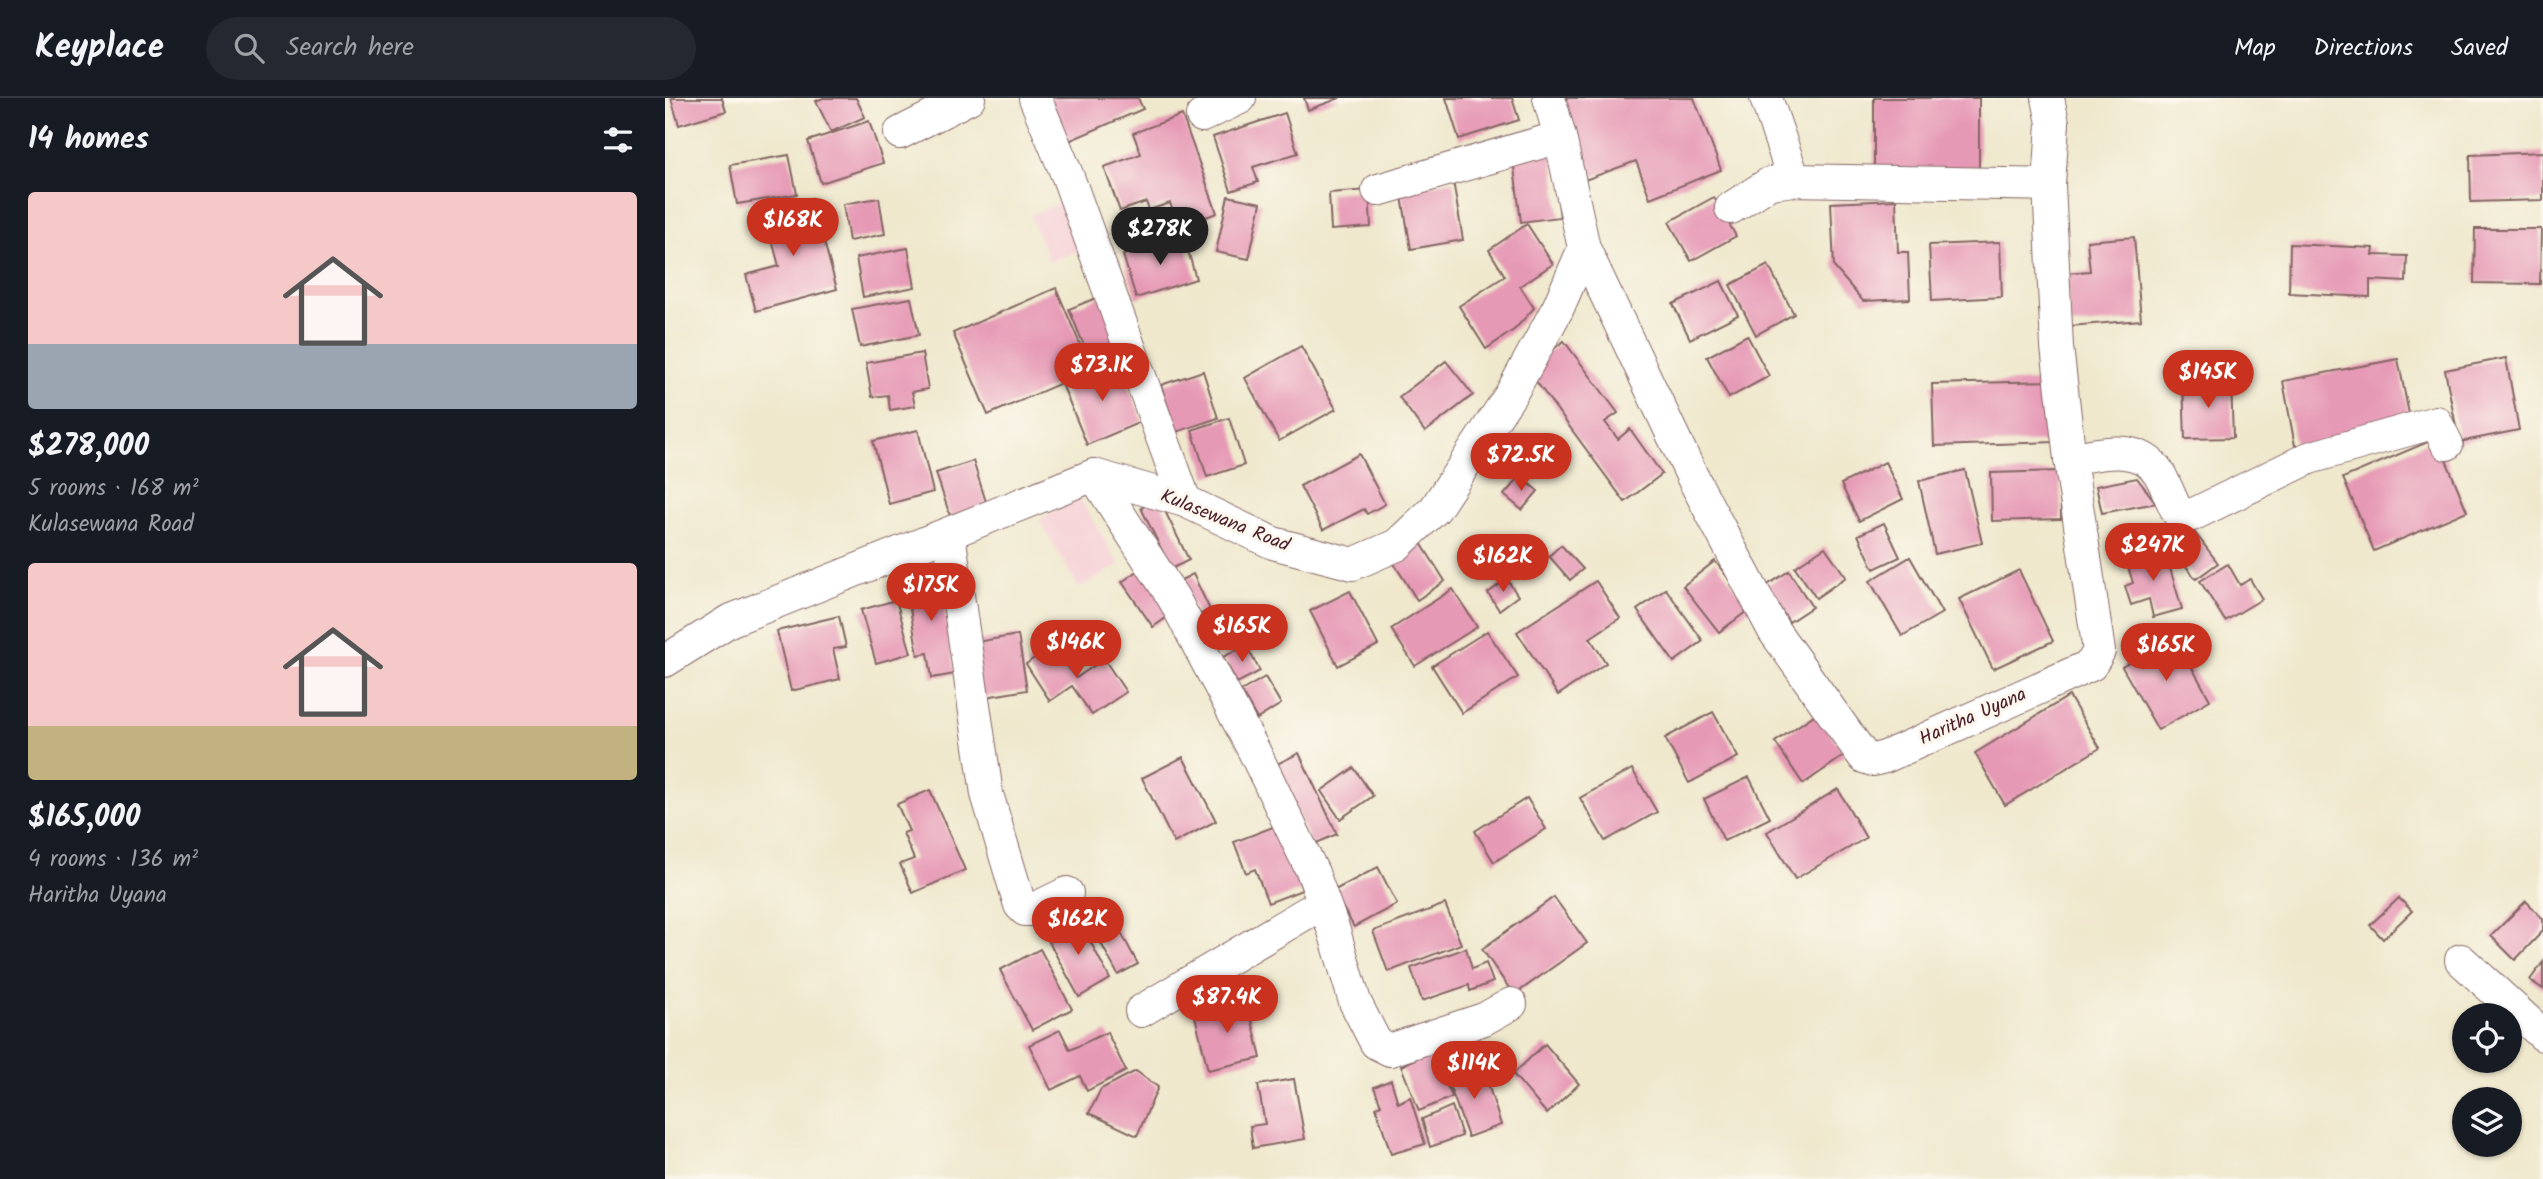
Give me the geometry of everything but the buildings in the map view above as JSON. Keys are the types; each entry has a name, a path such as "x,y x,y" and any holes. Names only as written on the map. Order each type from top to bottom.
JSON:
{"street":[{"path":"900,133 969,98"},
{"path":"1035,98 1068,177 1185,501"},
{"path":"1202,116 1240,98"},
{"path":"1549,98 1584,247"},
{"path":"1766,98 1794,180"},
{"name":"Haritha Uyana","path":"1584,247 1693,478 1774,631 1864,757 1873,760 1885,757 2091,664 2099,651 2070,459 2057,347 2049,185 2053,122 2048,98"},
{"path":"1378,190 1560,137"},
{"path":"1731,208 1770,183 1794,180 2049,185"},
{"name":"Kulasewana Road","path":"1094,475 1185,501 1273,543 1353,564 1397,545 1434,509 1511,394 1558,308 1584,247"},
{"path":"2070,459 2116,451 2147,461 2158,471 2178,513 2185,516 2309,458 2436,422 2447,444"},
{"path":"665,661 729,621 1094,475 1174,599 1254,751 1313,873 1355,1002 1375,1043 1390,1050 1484,1019 1511,1004"},
{"path":"949,534 987,794 1020,905 1025,910 1032,909 1067,893"},
{"path":"1141,1011 1324,904"},
{"path":"2462,960 2543,1035"}],"shaded area":[{"path":"1064,201 1083,249 1049,262 1030,215"},
{"path":"1079,497 1119,565 1079,588 1039,520"}]}
